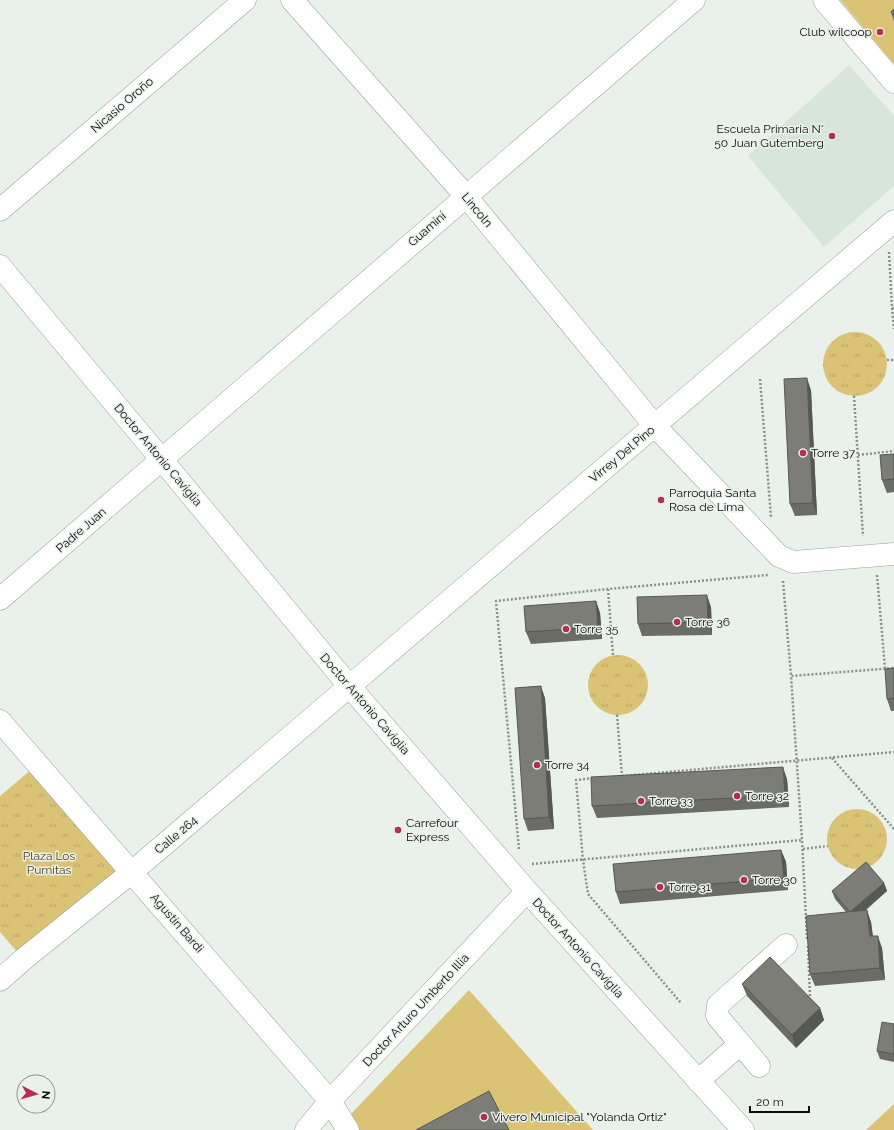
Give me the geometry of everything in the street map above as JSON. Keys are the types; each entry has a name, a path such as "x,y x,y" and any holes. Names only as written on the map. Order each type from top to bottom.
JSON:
{"street":[{"name":"Nicasio Oroño","path":"0,210 245,0"},
{"name":"Lincoln","path":"292,0 465,196 655,426 779,556 793,562 894,554"},
{"name":"Guaminí","path":"162,460 465,196 694,0"},
{"path":"824,0 894,82"},
{"name":"Virrey Del Pino","path":"350,687 894,221"},
{"name":"Doctor Antonio Caviglia","path":"0,266 350,687 527,891 743,1130"},
{"name":"Padre Juan","path":"0,599 162,460"},
{"name":"Calle 264","path":"0,980 132,872 350,687"},
{"name":"Agustín Bardi","path":"0,721 330,1101 348,1130"},
{"name":"Doctor Arturo Umberto Illia","path":"306,1130 330,1101 527,891"},
{"path":"759,1066 717,1016 718,1005 786,945"},
{"path":"698,1081 740,1044"}],"path":[{"path":"889,252 894,329"},
{"path":"887,360 894,360"},
{"path":"760,379 771,517"},
{"path":"854,396 864,540"},
{"path":"858,455 894,451"},
{"path":"783,573 803,849 810,997"},
{"path":"877,573 885,668"},
{"path":"519,849 496,601 775,574"},
{"path":"608,589 613,655"},
{"path":"791,676 894,668"},
{"path":"617,715 622,776"},
{"path":"614,776 894,752"},
{"path":"831,757 894,829"},
{"path":"599,778 576,780 583,860 588,894 681,1003"},
{"path":"529,864 802,840"},
{"path":"803,849 828,846"}],"shaded area":[{"name":"Escuela Primaria N° 50 Juan Gutemberg","path":"849,65 894,116 894,186 824,247 748,156"}],"green space":[{"name":"Club wilcoop","path":"840,0 894,0 894,64"},
{"path":"849,332 861,332 878,341 885,352 887,364 885,376 878,387 861,396 849,396 837,391 828,382 823,370 823,358 828,346 837,337"},
{"path":"618,655 635,660 643,668 648,685 643,702 635,710 618,715 601,710 593,702 588,685 593,668 601,660"},
{"name":"Plaza Los Pumitas","path":"32,769 118,870 19,954 0,932 0,796"},
{"path":"857,809 874,814 882,822 887,839 882,856 874,864 857,869 840,864 832,856 827,839 832,822 840,814"},
{"path":"469,990 593,1130 358,1130 350,1115"},
{"path":"894,1104 894,1130 866,1130"}],"building":[{"path":"894,9 894,16 891,12"},
{"name":"Torre 37","path":"807,378 813,503 790,504 784,379"},
{"path":"894,454 894,479 882,480 880,455"},
{"path":"707,595 708,622 638,624 637,597"},
{"path":"596,601 598,627 526,632 524,606"},
{"path":"894,668 894,698 887,699 885,669"},
{"name":"Torre 34","path":"541,686 549,817 524,819 515,688"},
{"path":"783,767 785,795 592,806 591,777"},
{"path":"781,850 784,878 616,892 613,864"},
{"path":"866,862 884,883 850,912 832,891"},
{"path":"867,910 870,936 878,936 880,968 810,974 806,916"},
{"path":"770,957 820,1008 792,1035 742,984"},
{"path":"882,1022 894,1024 894,1054 877,1051"},
{"path":"489,1091 509,1130 416,1130"}],"place":[{"name":"Club wilcoop","path":"880,32"},
{"name":"Escuela Primaria N° 50 Juan Gutemberg","path":"832,136"},
{"name":"Torre 37","path":"803,453"},
{"name":"Parroquia Santa Rosa de Lima","path":"661,500"},
{"name":"Torre 36","path":"677,622"},
{"name":"Torre 35","path":"566,629"},
{"name":"Torre 34","path":"537,765"},
{"name":"Torre 32","path":"737,796"},
{"name":"Torre 33","path":"641,801"},
{"name":"Carrefour Express","path":"398,830"},
{"name":"Torre 30","path":"744,880"},
{"name":"Torre 31","path":"660,887"},
{"name":"Vivero Municipal \"Yolanda Ortiz\"","path":"484,1117"}]}
